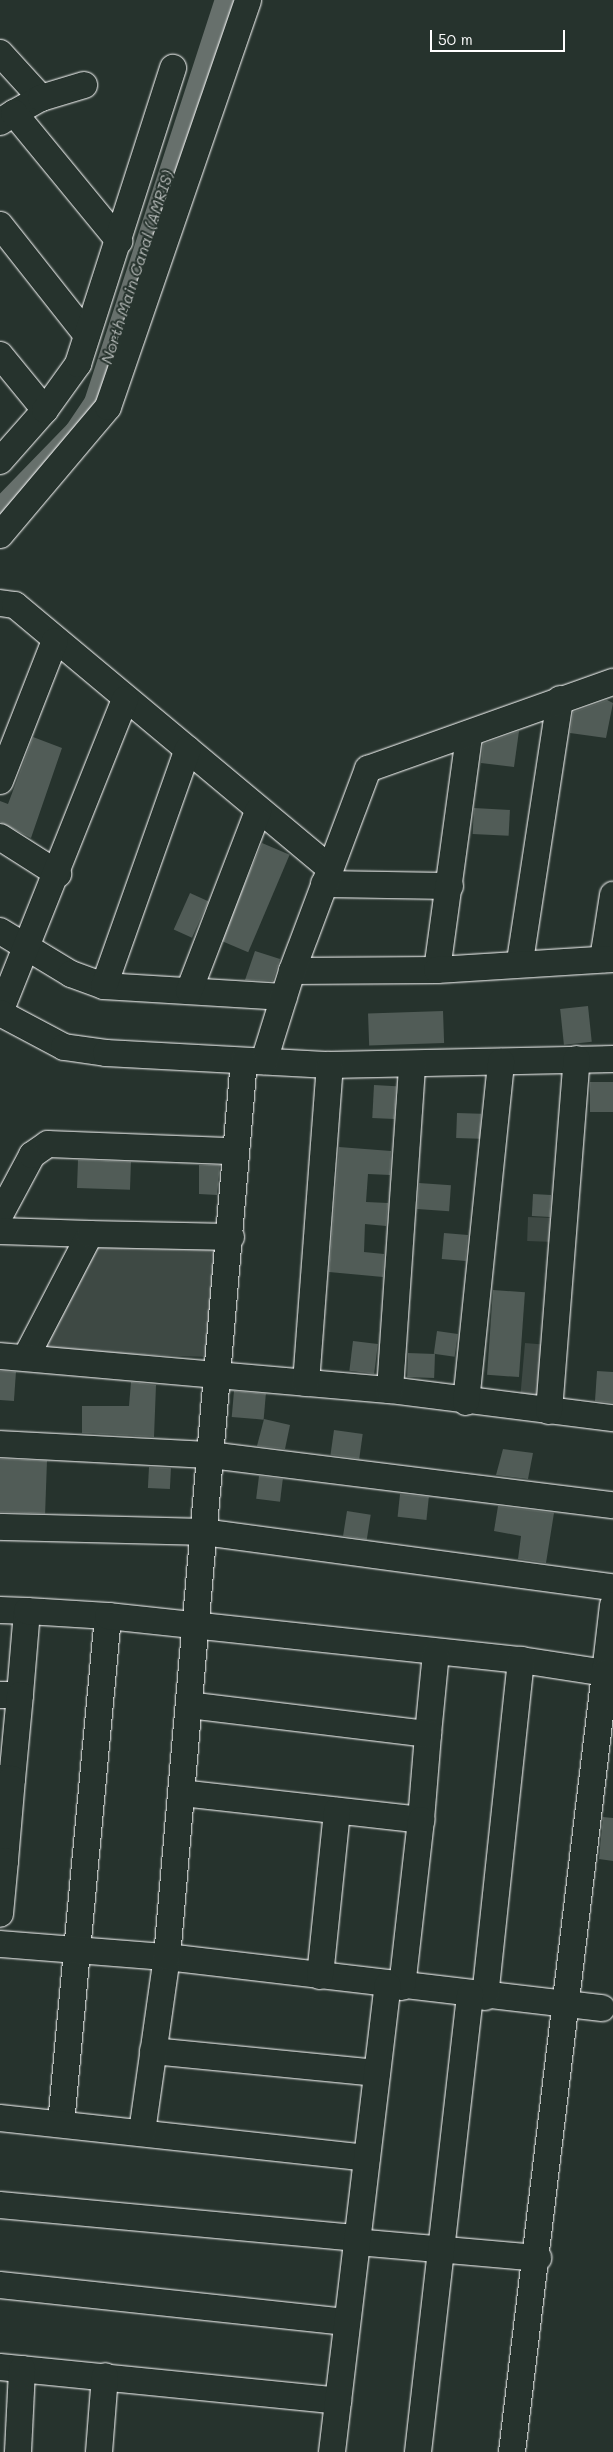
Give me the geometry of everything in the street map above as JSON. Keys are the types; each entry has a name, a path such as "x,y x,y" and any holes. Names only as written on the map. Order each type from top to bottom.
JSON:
{"street":[{"path":"0,535 108,407 248,0"},
{"path":"0,53 41,98"},
{"path":"0,461 45,410 78,364 173,68"},
{"path":"84,86 41,98 7,117 119,241"},
{"path":"0,225 87,335"},
{"path":"0,355 45,410"},
{"path":"0,603 15,605 125,699 188,748 328,876 450,886"},
{"path":"0,781 7,742 56,641"},
{"path":"142,2132 167,1957 198,1623 210,1455 230,1237 234,1151 254,1061 284,997 368,769 469,737 560,699 613,682"},
{"path":"125,699 29,949 0,1012 64,1047 330,1065 613,1058"},
{"path":"520,961 560,699"},
{"path":"437,970 469,737"},
{"path":"104,986 188,748"},
{"path":"189,991 258,811"},
{"path":"0,837 58,874"},
{"path":"292,971 437,970 520,961 608,959 613,895"},
{"path":"0,931 71,974 104,986 284,997"},
{"path":"549,1411 577,1059"},
{"path":"466,1402 501,1062"},
{"path":"390,1390 412,1064"},
{"path":"306,1382 330,1065"},
{"path":"0,1215 32,1155 48,1144 234,1151"},
{"path":"0,1231 230,1237"},
{"path":"27,1355 90,1234"},
{"path":"0,1356 27,1355 390,1390 466,1402 613,1418"},
{"path":"0,1444 210,1455 613,1506"},
{"path":"0,1527 204,1532 613,1586"},
{"path":"512,2452 569,2005 613,1605"},
{"path":"0,1610 198,1623 436,1653 521,1660 605,1674"},
{"path":"0,1914 10,1695 27,1611"},
{"path":"60,2124 78,1952 108,1616"},
{"path":"332,2452 377,2073 395,1986 422,1820 436,1653"},
{"path":"418,2452 439,2248 478,1996 521,1660"},
{"path":"190,1706 428,1734"},
{"path":"182,1793 422,1820"},
{"path":"320,1976 338,1811"},
{"path":"0,1944 78,1952 167,1957 478,1996 602,2008"},
{"path":"153,2050 377,2073"},
{"path":"0,2118 142,2132 366,2158"},
{"path":"0,2205 538,2258"},
{"path":"0,2286 346,2322"},
{"path":"18,2452 11,2368 338,2401"},
{"path":"99,2452 105,2376"}],"shaded area":[{"path":"528,1217 561,1218 560,1242 527,1241"},
{"path":"96,1240 217,1244 209,1357 39,1351"},
{"path":"525,1343 549,1345 544,1397 520,1395"}],"building":[{"path":"607,700 613,703 606,738 570,733 573,712"},
{"path":"519,731 514,767 481,763 483,744"},
{"path":"33,737 62,748 31,838 0,822 0,801 8,804"},
{"path":"474,808 510,810 509,836 473,834"},
{"path":"262,843 290,855 248,952 221,941"},
{"path":"190,893 208,901 192,938 174,930"},
{"path":"255,951 280,959 273,981 245,980"},
{"path":"588,1006 592,1042 564,1045 560,1009"},
{"path":"443,1011 444,1043 369,1046 368,1014"},
{"path":"590,1082 613,1082 613,1112 590,1112"},
{"path":"374,1085 396,1086 394,1119 372,1118"},
{"path":"457,1113 481,1114 480,1139 456,1138"},
{"path":"339,1147 391,1151 390,1175 368,1174 366,1202 388,1203 386,1226 365,1224 364,1252 384,1254 383,1277 329,1272"},
{"path":"78,1160 131,1162 130,1190 77,1188"},
{"path":"199,1165 220,1165 217,1195 199,1194"},
{"path":"419,1183 451,1185 449,1211 417,1209"},
{"path":"533,1194 551,1195 550,1217 532,1216"},
{"path":"444,1233 468,1235 466,1261 442,1259"},
{"path":"493,1290 525,1292 519,1377 487,1375"},
{"path":"437,1331 458,1334 455,1357 434,1354"},
{"path":"353,1341 378,1344 374,1374 349,1371"},
{"path":"408,1353 435,1354 434,1378 407,1377"},
{"path":"0,1371 16,1372 14,1401 0,1400"},
{"path":"597,1371 613,1372 613,1403 595,1401"},
{"path":"131,1382 156,1385 154,1437 82,1433 82,1406 129,1406"},
{"path":"234,1391 266,1394 264,1420 232,1417"},
{"path":"264,1419 290,1425 285,1449 257,1446"},
{"path":"334,1430 363,1434 359,1459 331,1455"},
{"path":"503,1449 533,1453 528,1479 496,1475"},
{"path":"0,1459 47,1461 45,1514 0,1512"},
{"path":"149,1467 171,1468 170,1489 148,1488"},
{"path":"259,1476 283,1479 280,1502 256,1499"},
{"path":"400,1494 429,1497 426,1520 398,1517"},
{"path":"498,1506 554,1513 546,1563 518,1559 521,1536 494,1531"},
{"path":"347,1511 371,1515 367,1539 343,1536"},
{"path":"603,1817 613,1818 613,1861 599,1859"}],"waterway":[{"name":"North Main Canal (AMRIS)","path":"0,506 74,430 93,402 224,0"}]}
